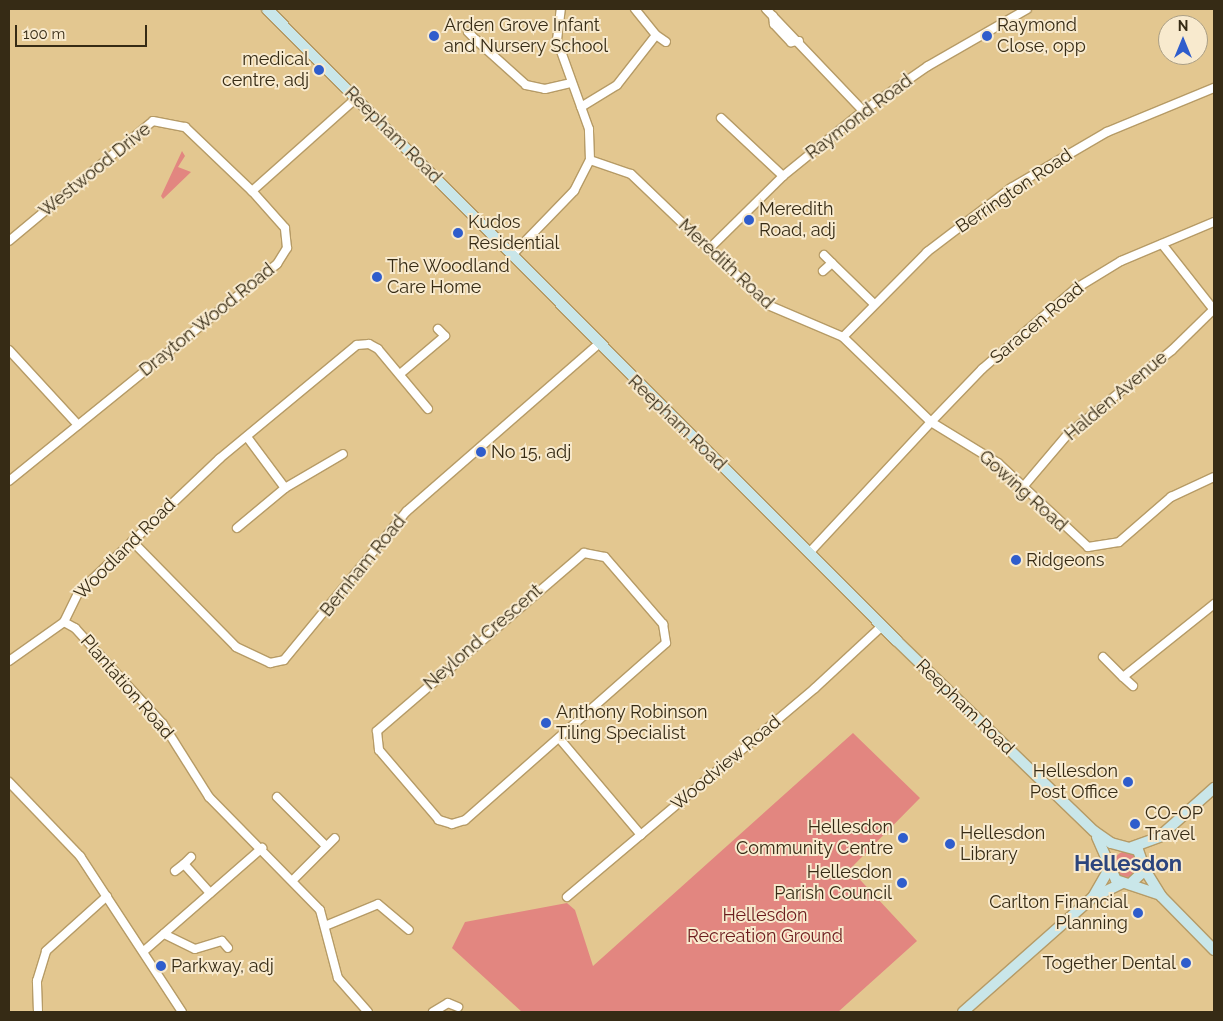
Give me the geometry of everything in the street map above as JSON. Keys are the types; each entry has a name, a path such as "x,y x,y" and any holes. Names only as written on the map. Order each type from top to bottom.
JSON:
{"street":[{"name":"Reepham Road","path":"266,9 597,345 882,626 1094,831 1128,847 1145,867 1161,896 1214,950"},
{"path":"511,256 574,190 590,160 589,129 570,83 557,40 561,9"},
{"path":"635,9 656,35 666,42"},
{"path":"766,9 773,16 774,24 791,42 798,41 863,110"},
{"name":"Raymond Road","path":"709,249 783,176 863,110 928,66 1027,9"},
{"path":"468,32 526,85 545,89 570,83"},
{"path":"581,106 617,85 656,35"},
{"path":"468,47 476,40"},
{"name":"Berrington Road","path":"843,337 927,252 1011,188 1107,132 1214,88"},
{"path":"252,190 354,100"},
{"path":"721,118 783,176"},
{"name":"Westwood Drive","path":"9,241 153,121 185,126 252,190"},
{"name":"Meredith Road","path":"590,160 631,174 779,313 843,337 931,422"},
{"name":"Drayton Wood Road","path":"9,481 277,264 287,248 285,228 252,190"},
{"name":"Saracen Road","path":"931,422 982,369 1075,289 1121,261 1214,222"},
{"path":"1162,244 1214,309"},
{"path":"824,254 874,304"},
{"path":"824,271 832,263"},
{"name":"Halden Avenue","path":"1023,487 1068,434 1172,350 1214,309"},
{"path":"400,374 445,336 438,328"},
{"name":"Woodland Road","path":"9,661 64,622 78,593 132,541 247,437 358,345 369,344 378,349 428,409"},
{"name":"Bernham Road","path":"132,541 236,647 270,664 284,660 407,512 597,345"},
{"path":"9,350 78,425"},
{"path":"809,553 931,422"},
{"name":"Gowing Road","path":"931,422 970,444 1023,487 1072,536 1088,547 1099,548 1119,542 1171,497 1214,478"},
{"path":"247,437 285,488"},
{"path":"237,528 285,488 343,454"},
{"name":"Neylond Crescent","path":"599,554 663,624 666,643 559,738 464,820 452,824 439,820 379,750 376,738 382,725 576,557 599,554"},
{"path":"1124,677 1214,604"},
{"name":"Plantation Road","path":"64,622 75,628 163,724 209,797 262,848 320,910 338,978 368,1012"},
{"name":"Woodview Road","path":"567,898 882,626"},
{"path":"1102,657 1133,686"},
{"path":"559,738 641,835"},
{"path":"9,782 80,856 144,951 182,1012"},
{"path":"963,1012 1093,897 1126,883 1145,867 1159,838 1214,788"},
{"path":"277,797 326,846"},
{"name":"Reepham Road","path":"1094,831 1109,866 1126,883 1161,896"},
{"path":"293,880 335,838"},
{"path":"1093,897 1109,866 1113,853 1159,838"},
{"path":"144,951 262,848"},
{"path":"175,871 191,857"},
{"path":"184,864 210,894"},
{"path":"38,1012 38,974 46,951 107,896"},
{"path":"325,926 378,904 409,930"},
{"path":"164,934 195,949 222,941 228,948"},
{"path":"432,1012 447,1000 458,1007"}],"green space":[{"path":"182,151 185,156 178,167 191,172 163,199 161,196"},
{"name":"Hellesdon Recreation Ground","path":"853,733 920,798 850,869 917,941 838,1012 522,1012 452,948 465,922 567,903 575,910 593,966"},
{"path":"1127,851 1136,855 1140,864 1136,873 1127,877 1118,873 1114,864 1118,855"}],"place":[{"name":"Arden Grove Infant and Nursery School","path":"434,36"},
{"name":"Raymond Close, opp","path":"987,36"},
{"name":"medical centre, adj","path":"319,70"},
{"name":"Meredith Road, adj","path":"749,220"},
{"name":"Kudos Residential","path":"458,233"},
{"name":"The Woodland Care Home","path":"377,277"},
{"name":"No 15, adj","path":"481,452"},
{"name":"Ridgeons","path":"1016,560"},
{"name":"Anthony Robinson Tiling Specialist","path":"546,723"},
{"name":"Hellesdon Post Office","path":"1128,782"},
{"name":"CO-OP Travel","path":"1135,824"},
{"name":"Hellesdon Community Centre","path":"903,838"},
{"name":"Hellesdon Library","path":"950,844"},
{"name":"Hellesdon Parish Council","path":"902,883"},
{"name":"Carlton Financial Planning","path":"1138,913"},
{"name":"Together Dental","path":"1186,963"},
{"name":"Parkway, adj","path":"161,966"}],"district":[{"name":"Hellesdon","path":"1128,864"}]}
